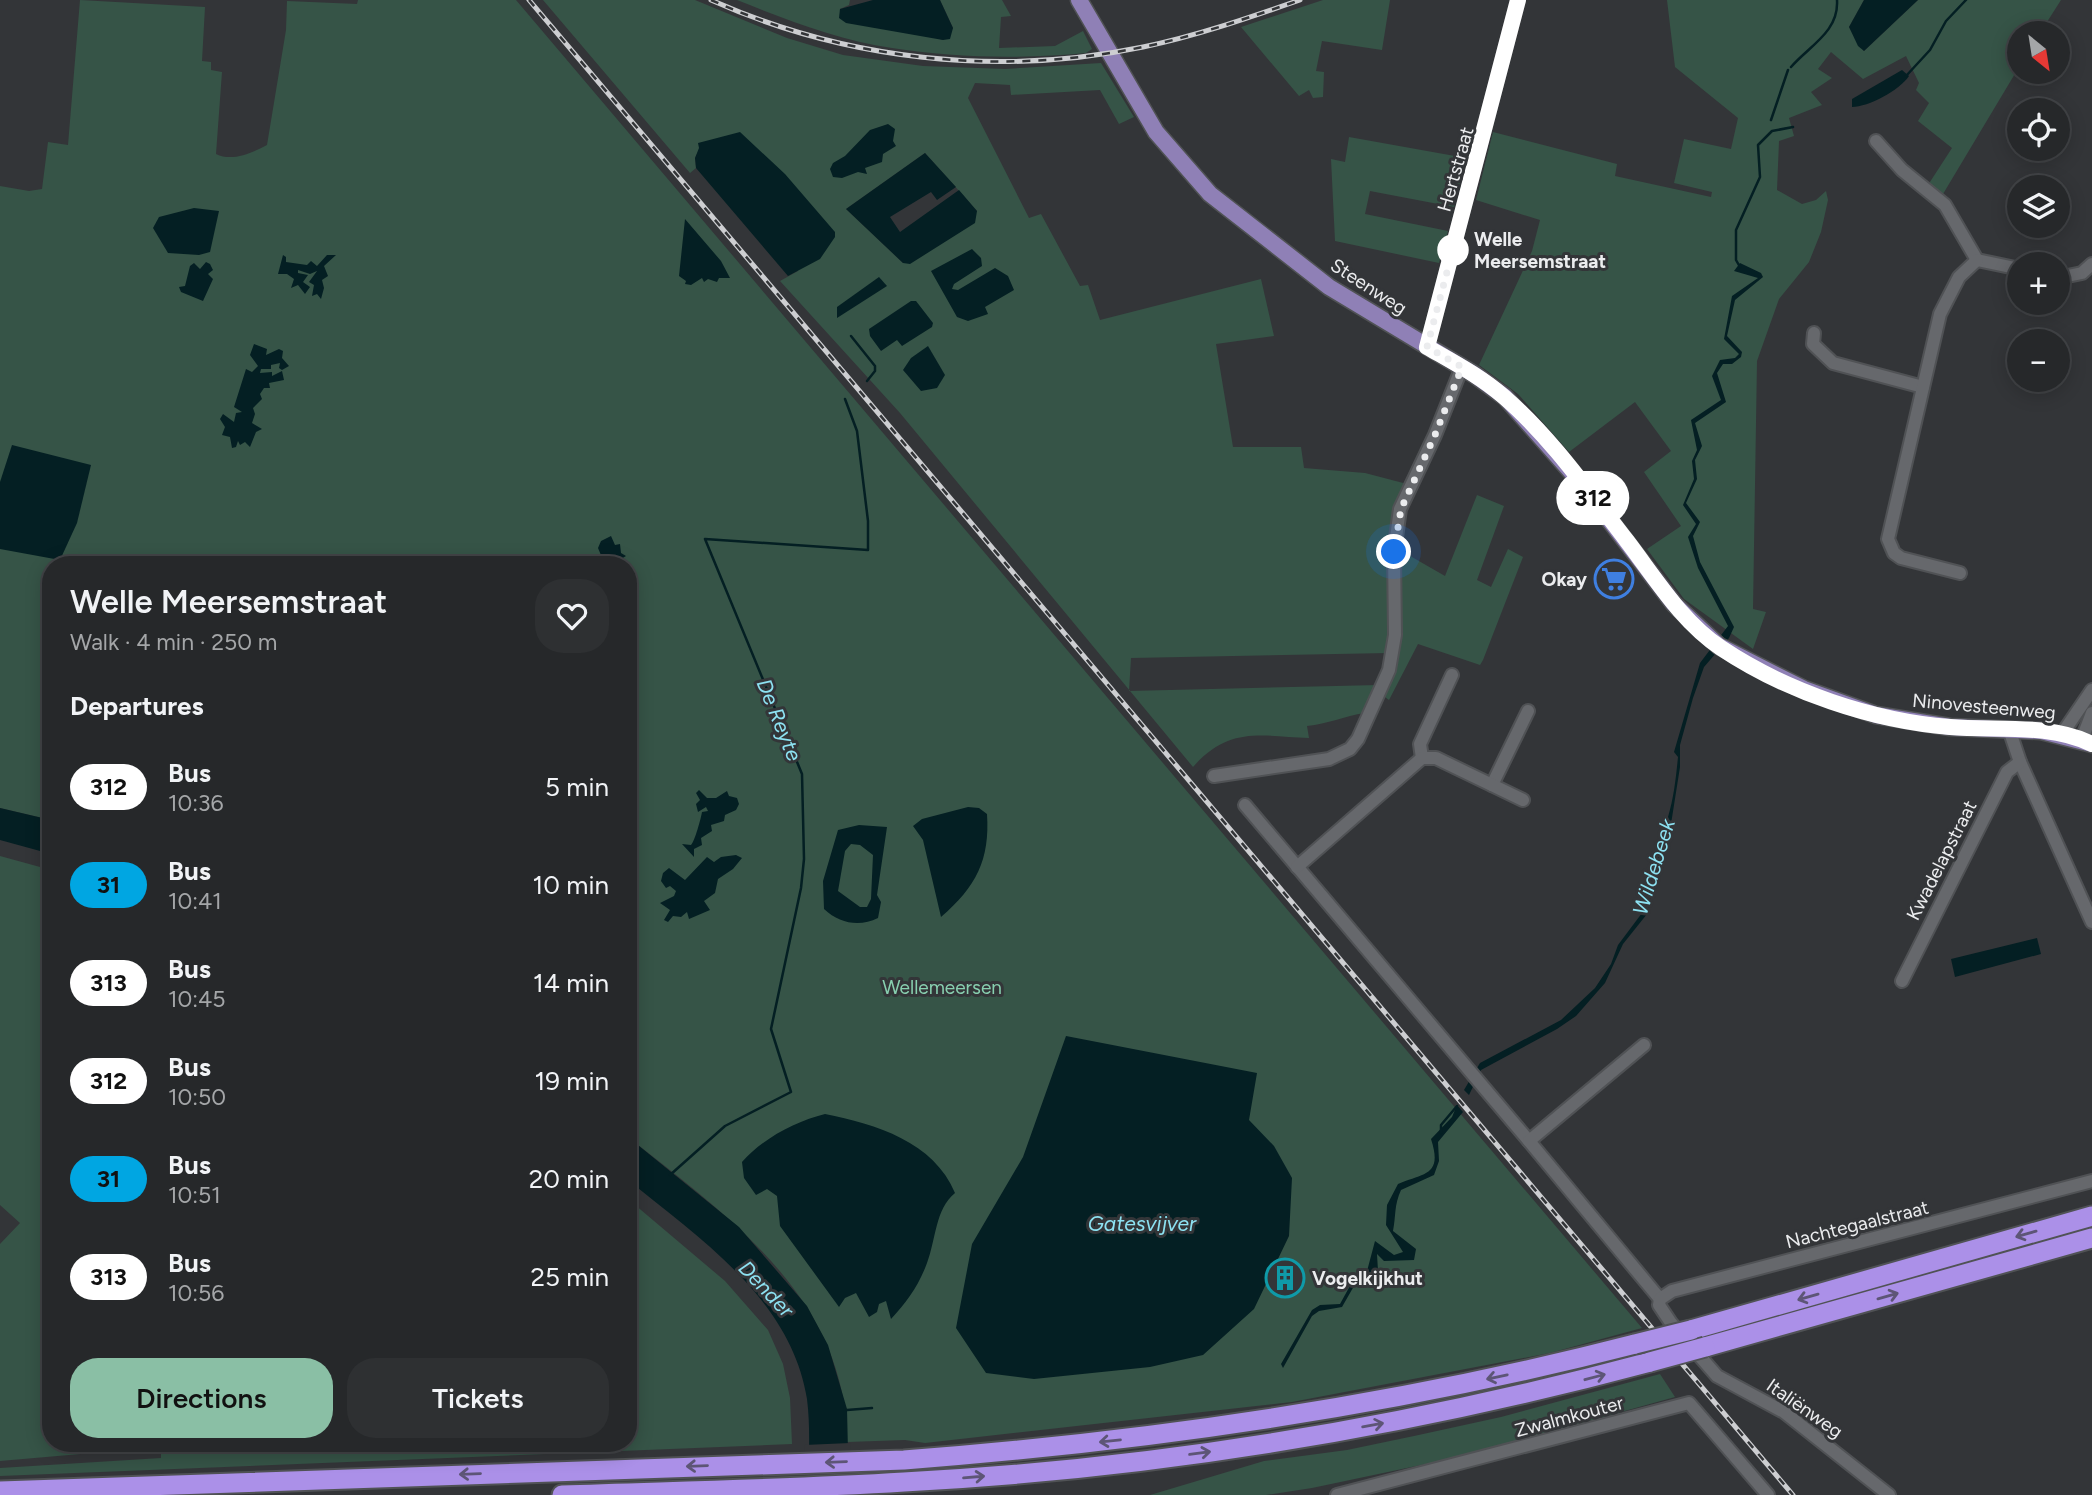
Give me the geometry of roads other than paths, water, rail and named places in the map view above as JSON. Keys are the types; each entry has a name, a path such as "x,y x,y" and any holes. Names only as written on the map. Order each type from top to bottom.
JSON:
{"highway":[{"path":"0,1491 904,1460 1060,1446 1275,1419 1545,1367 1691,1330 2092,1216"},
{"path":"562,1495 906,1482 1195,1454 1306,1436 1552,1388 1705,1348 2092,1238"}],"main road":[{"name":"Steenweg","path":"1079,0 1156,132 1210,194 1329,287 1462,367 1505,397 1607,516 1674,604 1719,646"},
{"name":"Ninovesteenweg","path":"1719,646 1804,689 1876,715 1950,727 2062,734 2087,741"}],"street":[{"name":"Hertstraat","path":"1427,347 1518,0"},
{"path":"1876,141 1902,170 1945,205 1977,260 2007,266"},
{"path":"1960,573 1901,558 1889,546 1889,530 1940,314 1959,277 1977,260"},
{"path":"2070,277 2092,264"},
{"path":"1814,333 1813,344 1833,363 1923,387"},
{"path":"1214,776 1329,759 1350,749 1358,739 1389,670 1395,635 1394,552 1401,509 1462,367"},
{"path":"1422,758 1420,744 1452,676"},
{"path":"2062,734 2092,690"},
{"path":"1492,785 1528,711"},
{"path":"2087,741 2092,713"},
{"path":"2009,729 2092,922"},
{"path":"1297,867 1422,758 1436,758 1523,800"},
{"name":"Kwadelapstraat","path":"1902,981 2007,772 2021,762"},
{"path":"1245,805 1660,1298"},
{"path":"1529,1141 1644,1045"},
{"name":"Nachtegaalstraat","path":"1660,1298 1672,1291 2092,1181"},
{"name":"Italiënweg","path":"1660,1298 1659,1305 1671,1323 1717,1376 1784,1412 1889,1495"},
{"name":"Zwalmkouter","path":"1339,1494 1526,1448 1689,1403 1768,1495"}],"water":[{"path":"873,0 940,0 953,28 950,39 846,23 839,18 840,9"},
{"path":"1864,0 1918,0 1864,51 1858,46 1849,27"},
{"path":"1902,70 1909,76 1899,87 1875,101 1852,107 1852,99"},
{"path":"888,124 895,129 893,141 896,146 883,154 882,162 865,168 867,174 858,172 842,178 833,177 830,169 833,163 845,156 870,130"},
{"path":"740,132 785,174 835,232 835,237 820,259 788,276 696,168 698,143"},
{"path":"925,153 956,187 937,200 931,192 890,217 900,232 959,190 977,211 975,223 910,264 903,263 846,209"},
{"path":"194,208 219,211 210,252 199,255 168,253 153,228 159,217"},
{"path":"685,219 721,261 730,278 719,278 717,282 708,279 704,282 702,278 691,285 685,284 686,281 679,276"},
{"path":"972,249 981,258 982,266 954,284 952,289 958,290 995,268 1008,276 1014,290 985,307 988,314 968,321 957,317 931,271"},
{"path":"283,255 286,262 307,265 311,261 317,266 327,255 336,255 324,266 328,276 322,280 324,288 321,299 317,294 312,296 314,285 309,282 317,271 310,274 298,270 298,273 308,275 303,282 310,287 305,294 298,285 291,288 294,279 287,274 278,274"},
{"path":"206,262 213,270 208,274 213,279 203,301 181,292 179,287 185,286 190,266 194,263 200,269"},
{"path":"1740,263 1761,273 1763,277 1735,300 1727,336 1742,352 1741,357 1732,364 1723,364 1717,373 1726,402 1695,423 1702,446 1695,460 1697,479 1686,503 1700,522 1693,536 1700,562 1734,627 1729,638 1704,667 1693,698 1680,745 1680,767 1671,824 1653,876 1655,884 1647,914 1623,944 1605,983 1576,1016 1481,1070 1469,1095 1464,1090 1480,1063 1561,1020 1595,988 1611,964 1618,945 1642,913 1651,883 1648,879 1650,871 1672,802 1678,757 1674,752 1700,663 1728,626 1698,568 1688,537 1696,524 1683,505 1694,479 1692,461 1697,450 1691,420 1721,400 1712,376 1720,360 1735,358 1739,354 1724,339 1732,296 1758,278 1734,271"},
{"path":"879,277 887,286 837,318 837,307"},
{"path":"911,301 916,301 933,323 932,327 902,346 897,340 881,351 870,336 869,329"},
{"path":"254,344 267,349 266,355 279,349 283,351 282,358 289,366 282,370 279,368 280,363 271,365 271,369 261,369 260,373 272,372 272,376 282,371 284,380 269,383 270,388 264,388 260,394 262,399 253,408 255,414 252,423 262,429 256,432 250,447 245,442 240,445 238,441 236,447 232,448 230,437 222,435 225,427 220,419 223,414 234,422 236,413 242,412 234,407 246,369 252,372 258,366 250,355"},
{"path":"928,346 945,375 937,388 921,391 903,370 911,358"},
{"path":"12,445 91,465 77,523 62,556 42,557 0,549 0,482"},
{"path":"611,536 615,545 620,544 621,553 626,556 601,556 598,548 601,541"},
{"path":"699,790 707,798 716,798 727,791 729,796 737,798 739,804 736,810 725,815 724,821 711,825 712,831 701,838 702,845 694,849 694,857 682,844 691,845 702,812 708,811 706,807 698,812 696,804 700,800 696,793"},
{"path":"968,807 979,808 987,814 983,859 972,883 941,917 923,840 913,826 922,819"},
{"path":"0,808 42,818 42,852 0,840"},
{"path":"859,825 887,827 877,895 881,902 878,918 871,921 843,921 824,909 823,881 838,830","holes":["851,844 860,845 873,855 871,899 867,907 860,907 838,891 845,851"]},
{"path":"736,855 742,858 733,869 718,879 715,893 704,901 710,910 689,919 687,912 681,917 673,916 668,922 664,920 670,910 660,903 674,896 676,891 670,886 666,888 661,881 663,873 669,868 685,880 707,857 714,862 721,857"},
{"path":"2037,938 2041,954 1955,977 1951,959"},
{"name":"Gatesvijver","path":"1066,1036 1257,1073 1249,1120 1274,1146 1292,1178 1289,1236 1254,1309 1203,1355 1150,1367 1034,1379 986,1373 956,1328 972,1244 1023,1157"},
{"path":"1457,1105 1463,1112 1438,1142 1439,1161 1434,1175 1401,1190 1397,1201 1393,1231 1416,1249 1414,1260 1384,1261 1377,1254 1378,1271 1354,1286 1342,1307 1319,1311 1312,1316 1283,1368 1281,1364 1312,1310 1320,1305 1340,1304 1351,1284 1366,1275 1375,1241 1394,1255 1403,1252 1386,1225 1387,1205 1398,1184 1423,1175 1433,1167 1435,1160 1431,1139 1452,1117"},
{"path":"825,1114 864,1123 918,1148 945,1175 955,1193 943,1207 920,1279 891,1319 886,1301 879,1304 877,1312 869,1317 856,1293 845,1298 839,1307 780,1226 777,1196 767,1189 756,1195 744,1178 742,1162 759,1146 791,1126"},
{"name":"Dender","path":"637,1144 739,1227 807,1306 828,1345 847,1409 849,1495 809,1495 807,1399 798,1363 782,1331 762,1301 738,1274 637,1187"}],"waterway":[{"path":"1791,67 1828,30 1833,21 1837,0"},
{"name":"Wildebeek","path":"1906,76 1930,50 1946,21 1966,0"},
{"path":"1771,120 1788,70"},
{"name":"Wildebeek","path":"1740,267 1736,260 1736,230 1760,177 1758,145 1772,131 1793,127"},
{"name":"De Reyte","path":"851,336 875,366 875,371 867,381"},
{"name":"De Reyte","path":"670,1175 725,1126 791,1092 771,1029 801,888 804,859 802,774 705,539 868,550 868,521 857,431 845,399"},
{"name":"Wildebeek","path":"1441,1133 1441,1125 1457,1106"},
{"path":"847,1410 872,1408"}],"railway":[{"path":"529,0 1793,1495"},
{"path":"711,0 815,37 868,49 978,61 1033,61 1143,47 1202,32 1300,0"}],"place":[{"name":"Welle Meersemstraat","path":"1453,250"},
{"name":"Okay","path":"1614,579"},
{"name":"Vogelkijkhut","path":"1285,1278"}],"park label":[{"name":"Wellemeersen","path":"942,987"}]}
